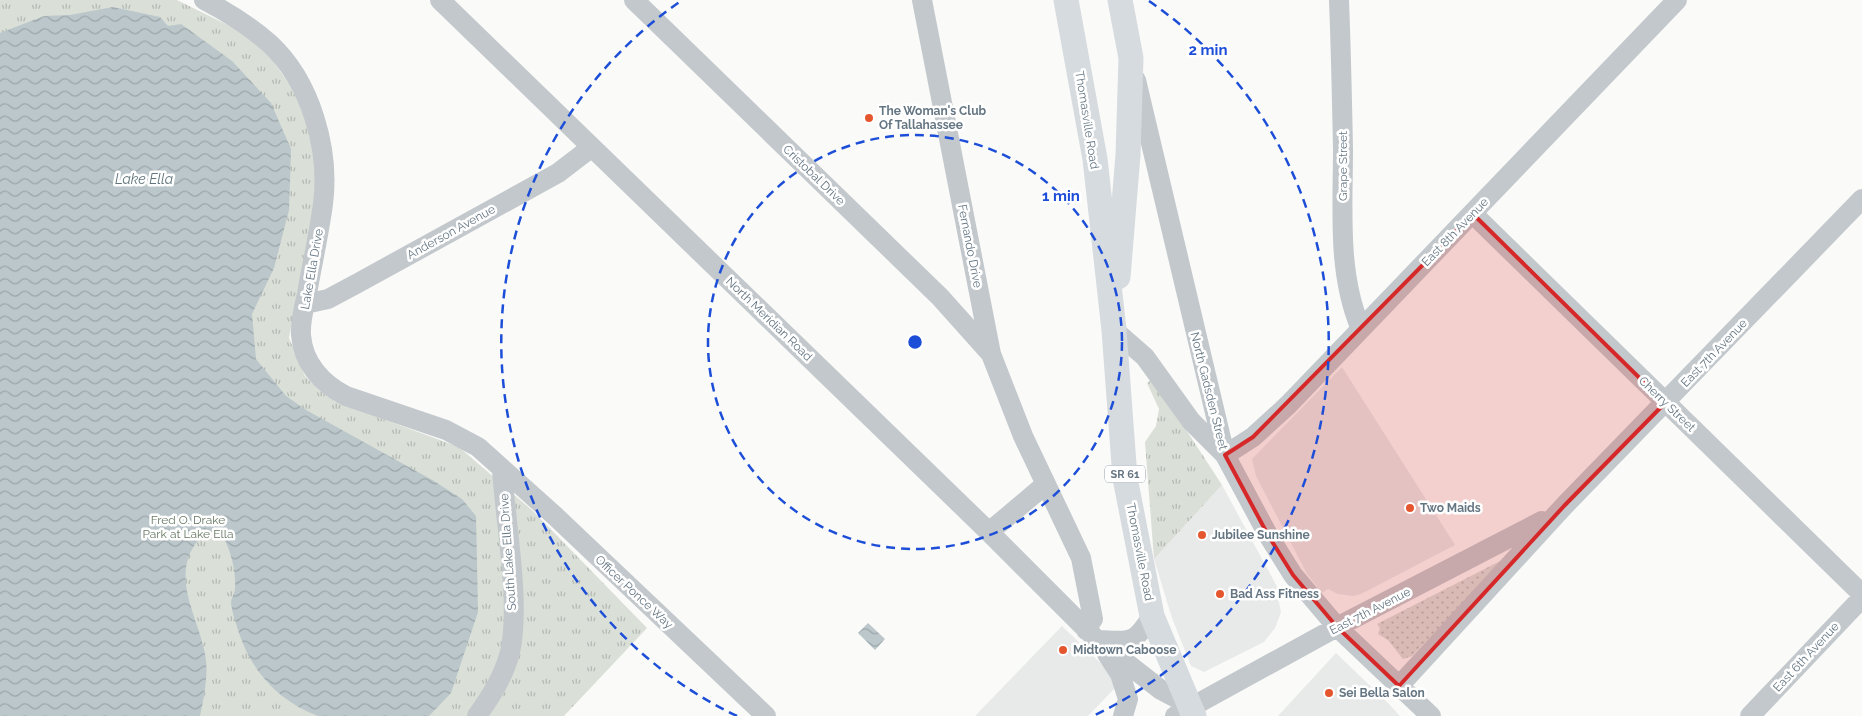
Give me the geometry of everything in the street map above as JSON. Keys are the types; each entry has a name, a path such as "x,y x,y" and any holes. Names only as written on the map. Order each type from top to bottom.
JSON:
{"main road":[{"name":"Thomasville Road","path":"1066,0 1094,159 1114,330 1125,478 1152,616 1190,714"},
{"name":"Thomasville Road","path":"1114,330 1128,155 1131,58 1120,0"}],"street":[{"name":"Lake Ella Drive","path":"204,0 249,26 271,45 298,81 316,122 323,146 325,167 323,203 301,334 309,362 319,377 346,396 457,435 478,447 502,469"},
{"name":"North Meridian Road","path":"440,0 989,532 1092,635 1190,714"},
{"name":"Cristobal Drive","path":"634,0 940,297 991,354"},
{"name":"Fernando Drive","path":"922,0 991,354 1023,436 1081,558 1093,619 1092,635"},
{"name":"Grape Street","path":"1339,0 1346,267 1351,307 1361,329"},
{"name":"East 8th Avenue","path":"1225,455 1253,437 1288,405 1677,0"},
{"name":"North Gadsden Street","path":"1131,58 1225,455 1268,535 1293,575 1337,627 1431,716"},
{"name":"Anderson Avenue","path":"305,304 328,299 358,283 558,173 592,147"},
{"name":"East 7th Avenue","path":"1399,686 1564,506 1862,199"},
{"name":"Cherry Street","path":"1473,214 1862,596"},
{"path":"1114,330 1145,357 1192,421 1225,455"},
{"name":"South Lake Ella Drive","path":"477,716 493,693 510,651 512,592 502,469"},
{"name":"Officer Ponce Way","path":"502,469 766,716"},
{"path":"989,532 1046,484"},
{"name":"East 7th Avenue","path":"1190,714 1337,627 1536,525 1564,506"},
{"name":"East 6th Avenue","path":"1750,716 1862,596"},
{"path":"1092,635 1129,641 1140,635 1152,616"},
{"name":"North Meridian Road","path":"1092,635 1120,674 1128,700 1123,716"}],"highlighted area":[{"path":"1473,214 1665,403 1564,506 1399,686 1337,627 1293,575 1268,535 1225,455 1253,437"}],"shaded area":[{"path":"1342,367 1455,545 1361,594 1353,596 1338,594 1328,589 1322,593 1307,574 1256,476 1252,459"},
{"path":"1222,485 1281,594 1278,598 1281,612 1275,628 1264,642 1204,672 1191,666 1172,618 1154,559"},
{"name":"Midtown Caboose","path":"1062,626 1113,675 1116,687 1088,716 975,716"},
{"path":"1336,653 1387,702 1400,716 1278,716"}],"green space":[{"name":"Lake Ella","path":"0,0 177,0 238,30 268,54 294,91 309,129 318,186 289,338 305,376 320,391 334,401 459,447 533,511 647,628 564,716 0,716"},
{"path":"1153,379 1222,485 1154,559 1145,442 1156,426 1159,409 1147,383"},
{"path":"1508,557 1412,656 1403,659 1388,640 1378,634 1380,628 1377,624"}],"water":[{"name":"Lake Ella","path":"113,7 160,17 168,26 181,24 232,61 271,103 291,149 289,210 274,268 252,314 256,359 286,396 306,410 434,481 462,499 476,516 478,612 451,693 429,716 318,716 304,710 279,693 269,684 251,660 239,633 231,601 235,588 235,575 223,536 207,535 194,546 188,559 186,572 189,600 202,641 206,661 205,685 200,716 0,716 0,33 44,16 70,15"},
{"path":"868,623 885,639 875,650 858,633"}],"place":[{"name":"The Woman's Club Of Tallahassee","path":"869,118"},
{"name":"Two Maids","path":"1410,508"},
{"name":"Jubilee Sunshine","path":"1202,535"},
{"name":"Bad Ass Fitness","path":"1220,594"},
{"name":"Midtown Caboose","path":"1063,650"},
{"name":"Sei Bella Salon","path":"1329,693"}],"park label":[{"name":"Fred O. Drake Park at Lake Ella","path":"188,527"}]}
